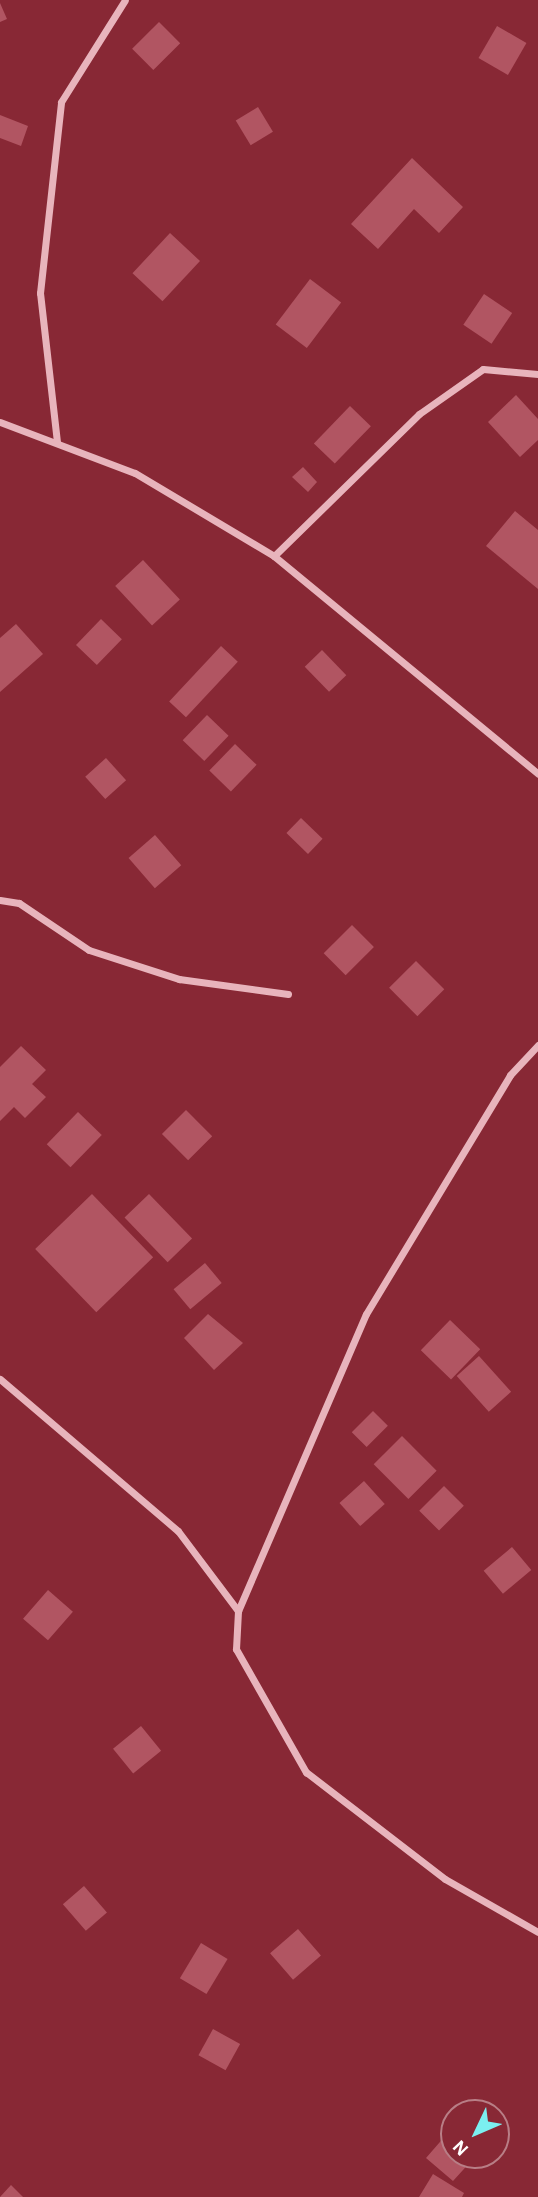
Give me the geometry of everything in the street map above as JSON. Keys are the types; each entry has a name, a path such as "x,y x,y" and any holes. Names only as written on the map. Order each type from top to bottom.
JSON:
{"street":[{"path":"57,442 40,293 61,102 125,0"},
{"path":"274,556 419,414 483,369 538,374"},
{"path":"0,422 135,473 274,556 538,774"},
{"path":"0,900 19,903 89,950 178,979 288,994"},
{"path":"538,1045 510,1074 366,1314 239,1611 236,1649 306,1772 445,1879 538,1932"},
{"path":"0,1379 178,1531 239,1611"}],"building":[{"path":"0,3 7,19 0,22"},
{"path":"159,22 180,43 153,70 132,49"},
{"path":"497,26 526,43 508,75 478,58"},
{"path":"258,107 273,132 251,145 236,120"},
{"path":"0,115 28,126 21,146 0,138"},
{"path":"412,158 463,207 439,233 414,209 378,249 351,224"},
{"path":"170,233 200,261 162,301 132,273"},
{"path":"310,279 341,302 307,348 276,325"},
{"path":"484,294 512,313 491,344 463,325"},
{"path":"516,395 538,419 538,440 520,457 488,422"},
{"path":"350,406 371,426 335,464 314,443"},
{"path":"303,467 317,482 308,492 292,477"},
{"path":"515,511 538,530 538,589 486,546"},
{"path":"143,560 180,599 152,625 115,586"},
{"path":"101,619 122,639 97,665 76,645"},
{"path":"16,624 43,654 0,692 0,638"},
{"path":"221,646 238,662 186,717 169,702"},
{"path":"322,650 346,675 329,692 305,667"},
{"path":"207,715 229,736 204,761 183,740"},
{"path":"235,744 257,765 231,791 209,771"},
{"path":"106,758 126,780 105,799 85,777"},
{"path":"301,818 323,839 308,854 286,833"},
{"path":"155,835 181,865 155,888 129,858"},
{"path":"352,925 374,947 346,975 324,953"},
{"path":"416,961 444,989 417,1016 389,988"},
{"path":"21,1046 46,1070 32,1084 46,1097 25,1118 14,1107 0,1121 0,1067"},
{"path":"186,1110 212,1136 188,1160 162,1134"},
{"path":"78,1112 102,1135 70,1167 47,1144"},
{"path":"92,1194 153,1257 96,1312 35,1249"},
{"path":"149,1194 192,1239 168,1262 125,1218"},
{"path":"205,1263 222,1283 190,1309 174,1289"},
{"path":"208,1314 243,1343 214,1370 184,1338"},
{"path":"450,1320 480,1349 451,1379 421,1350"},
{"path":"479,1356 511,1392 489,1412 457,1376"},
{"path":"373,1411 388,1426 367,1447 352,1432"},
{"path":"402,1436 437,1471 408,1499 374,1464"},
{"path":"364,1481 385,1504 360,1526 339,1503"},
{"path":"444,1486 464,1506 439,1531 419,1511"},
{"path":"512,1547 531,1570 503,1594 484,1571"},
{"path":"48,1590 73,1612 48,1640 23,1619"},
{"path":"141,1726 161,1751 133,1774 113,1749"},
{"path":"84,1886 107,1912 86,1931 63,1904"},
{"path":"298,1929 321,1955 293,1980 270,1953"},
{"path":"201,1943 228,1959 206,1994 180,1978"},
{"path":"213,2029 240,2044 226,2070 198,2055"},
{"path":"440,2142 440,2169 464,2169 453,2181 426,2158"},
{"path":"433,2174 464,2193 462,2197 419,2197"},
{"path":"11,2185 23,2197 0,2197"}]}
